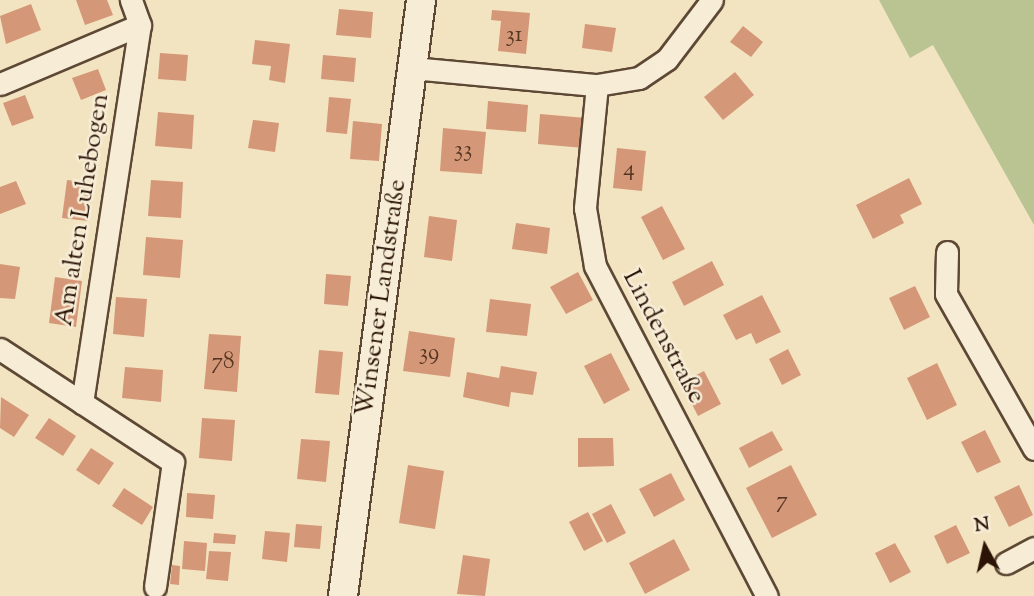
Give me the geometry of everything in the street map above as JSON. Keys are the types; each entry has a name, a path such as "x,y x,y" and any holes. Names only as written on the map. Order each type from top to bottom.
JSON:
{"main road":[{"name":"Winsener Landstraße","path":"343,596 421,0"}],"street":[{"name":"Am alten Luhebogen","path":"82,403 140,25 131,0"},
{"path":"412,68 597,85 639,78 667,59 712,0"},
{"name":"Am alten Luhebogen","path":"0,85 140,25"},
{"name":"Lindenstraße","path":"597,85 585,208 595,266 767,596"},
{"path":"947,252 946,294 1034,449"},
{"path":"0,349 173,462 155,587"},
{"path":"1006,563 1034,548"}],"green space":[{"path":"879,0 1034,0 1034,225 933,45 910,58"}],"building":[{"path":"76,0 107,0 113,15 85,25"},
{"path":"31,4 41,30 6,44 0,16"},
{"path":"339,9 373,12 371,38 336,35"},
{"path":"492,10 530,13 526,54 498,51 501,21 491,20"},
{"path":"585,24 616,28 612,52 582,48"},
{"path":"743,26 763,42 751,57 730,42"},
{"path":"255,40 290,44 285,83 269,80 271,66 252,64"},
{"path":"160,53 188,55 186,81 158,79"},
{"path":"323,55 356,58 354,82 321,79"},
{"path":"98,69 106,90 81,100 72,78"},
{"path":"735,72 754,95 723,120 704,97"},
{"path":"25,95 34,118 12,126 3,103"},
{"path":"329,97 351,99 347,134 326,132"},
{"path":"488,101 528,105 526,132 486,129"},
{"path":"158,112 194,115 192,149 155,146"},
{"path":"540,114 586,118 584,148 538,144"},
{"path":"253,120 279,123 275,152 248,148"},
{"path":"353,121 382,124 379,161 350,159"},
{"path":"443,128 486,132 482,174 440,171"},
{"path":"617,148 646,151 642,191 613,188"},
{"path":"909,178 922,204 900,215 904,223 873,239 856,205"},
{"path":"67,180 93,183 88,221 62,218"},
{"path":"151,180 183,182 181,218 148,216"},
{"path":"16,181 26,204 0,214 0,187"},
{"path":"662,206 685,249 663,260 641,217"},
{"path":"429,216 457,220 452,261 424,257"},
{"path":"516,223 550,228 547,254 512,249"},
{"path":"146,237 183,240 180,278 143,275"},
{"path":"712,261 724,285 684,306 672,282"},
{"path":"0,264 20,267 15,299 0,298"},
{"path":"578,272 593,300 566,314 550,287"},
{"path":"326,274 351,276 348,306 324,304"},
{"path":"55,277 82,281 76,327 49,323"},
{"path":"915,286 930,317 904,330 889,298"},
{"path":"762,295 781,332 756,344 751,333 736,340 723,315"},
{"path":"116,297 147,299 144,337 113,334"},
{"path":"490,299 531,304 527,336 486,332"},
{"path":"409,331 455,338 450,377 403,371"},
{"path":"209,334 241,336 237,392 204,389"},
{"path":"788,349 801,375 782,385 769,359"},
{"path":"319,350 343,352 339,395 315,393"},
{"path":"611,353 630,390 604,404 584,366"},
{"path":"937,363 957,405 927,420 907,378"},
{"path":"501,366 537,372 533,395 511,392 509,407 463,397 467,372 499,378"},
{"path":"125,367 163,370 161,402 122,398"},
{"path":"704,371 721,404 698,416 681,383"},
{"path":"1,397 29,415 14,437 0,428"},
{"path":"49,418 76,436 63,456 35,438"},
{"path":"202,418 235,420 232,461 199,458"},
{"path":"985,430 1001,462 977,473 961,442"},
{"path":"772,431 783,450 749,468 739,448"},
{"path":"578,438 613,438 614,466 578,467"},
{"path":"301,439 330,441 326,482 297,479"},
{"path":"91,448 114,463 99,485 76,470"},
{"path":"408,465 444,471 435,529 399,523"},
{"path":"791,465 817,515 772,538 746,488"},
{"path":"671,473 685,500 654,517 639,489"},
{"path":"1019,485 1033,515 1009,527 994,497"},
{"path":"124,488 153,507 142,525 112,506"},
{"path":"187,493 215,495 213,519 186,517"},
{"path":"611,504 626,533 607,543 592,514"},
{"path":"588,512 603,541 584,551 569,522"},
{"path":"296,524 322,526 320,549 294,547"},
{"path":"956,525 970,553 947,564 934,536"},
{"path":"265,531 290,533 287,562 262,559"},
{"path":"214,533 236,535 235,544 213,543"},
{"path":"674,539 690,570 645,594 629,563"},
{"path":"184,541 207,543 205,571 182,569"},
{"path":"895,543 911,572 890,583 875,553"},
{"path":"209,551 231,552 228,581 206,579"},
{"path":"463,555 490,559 485,596 457,594"},
{"path":"172,565 180,566 179,585 170,584"}]}
